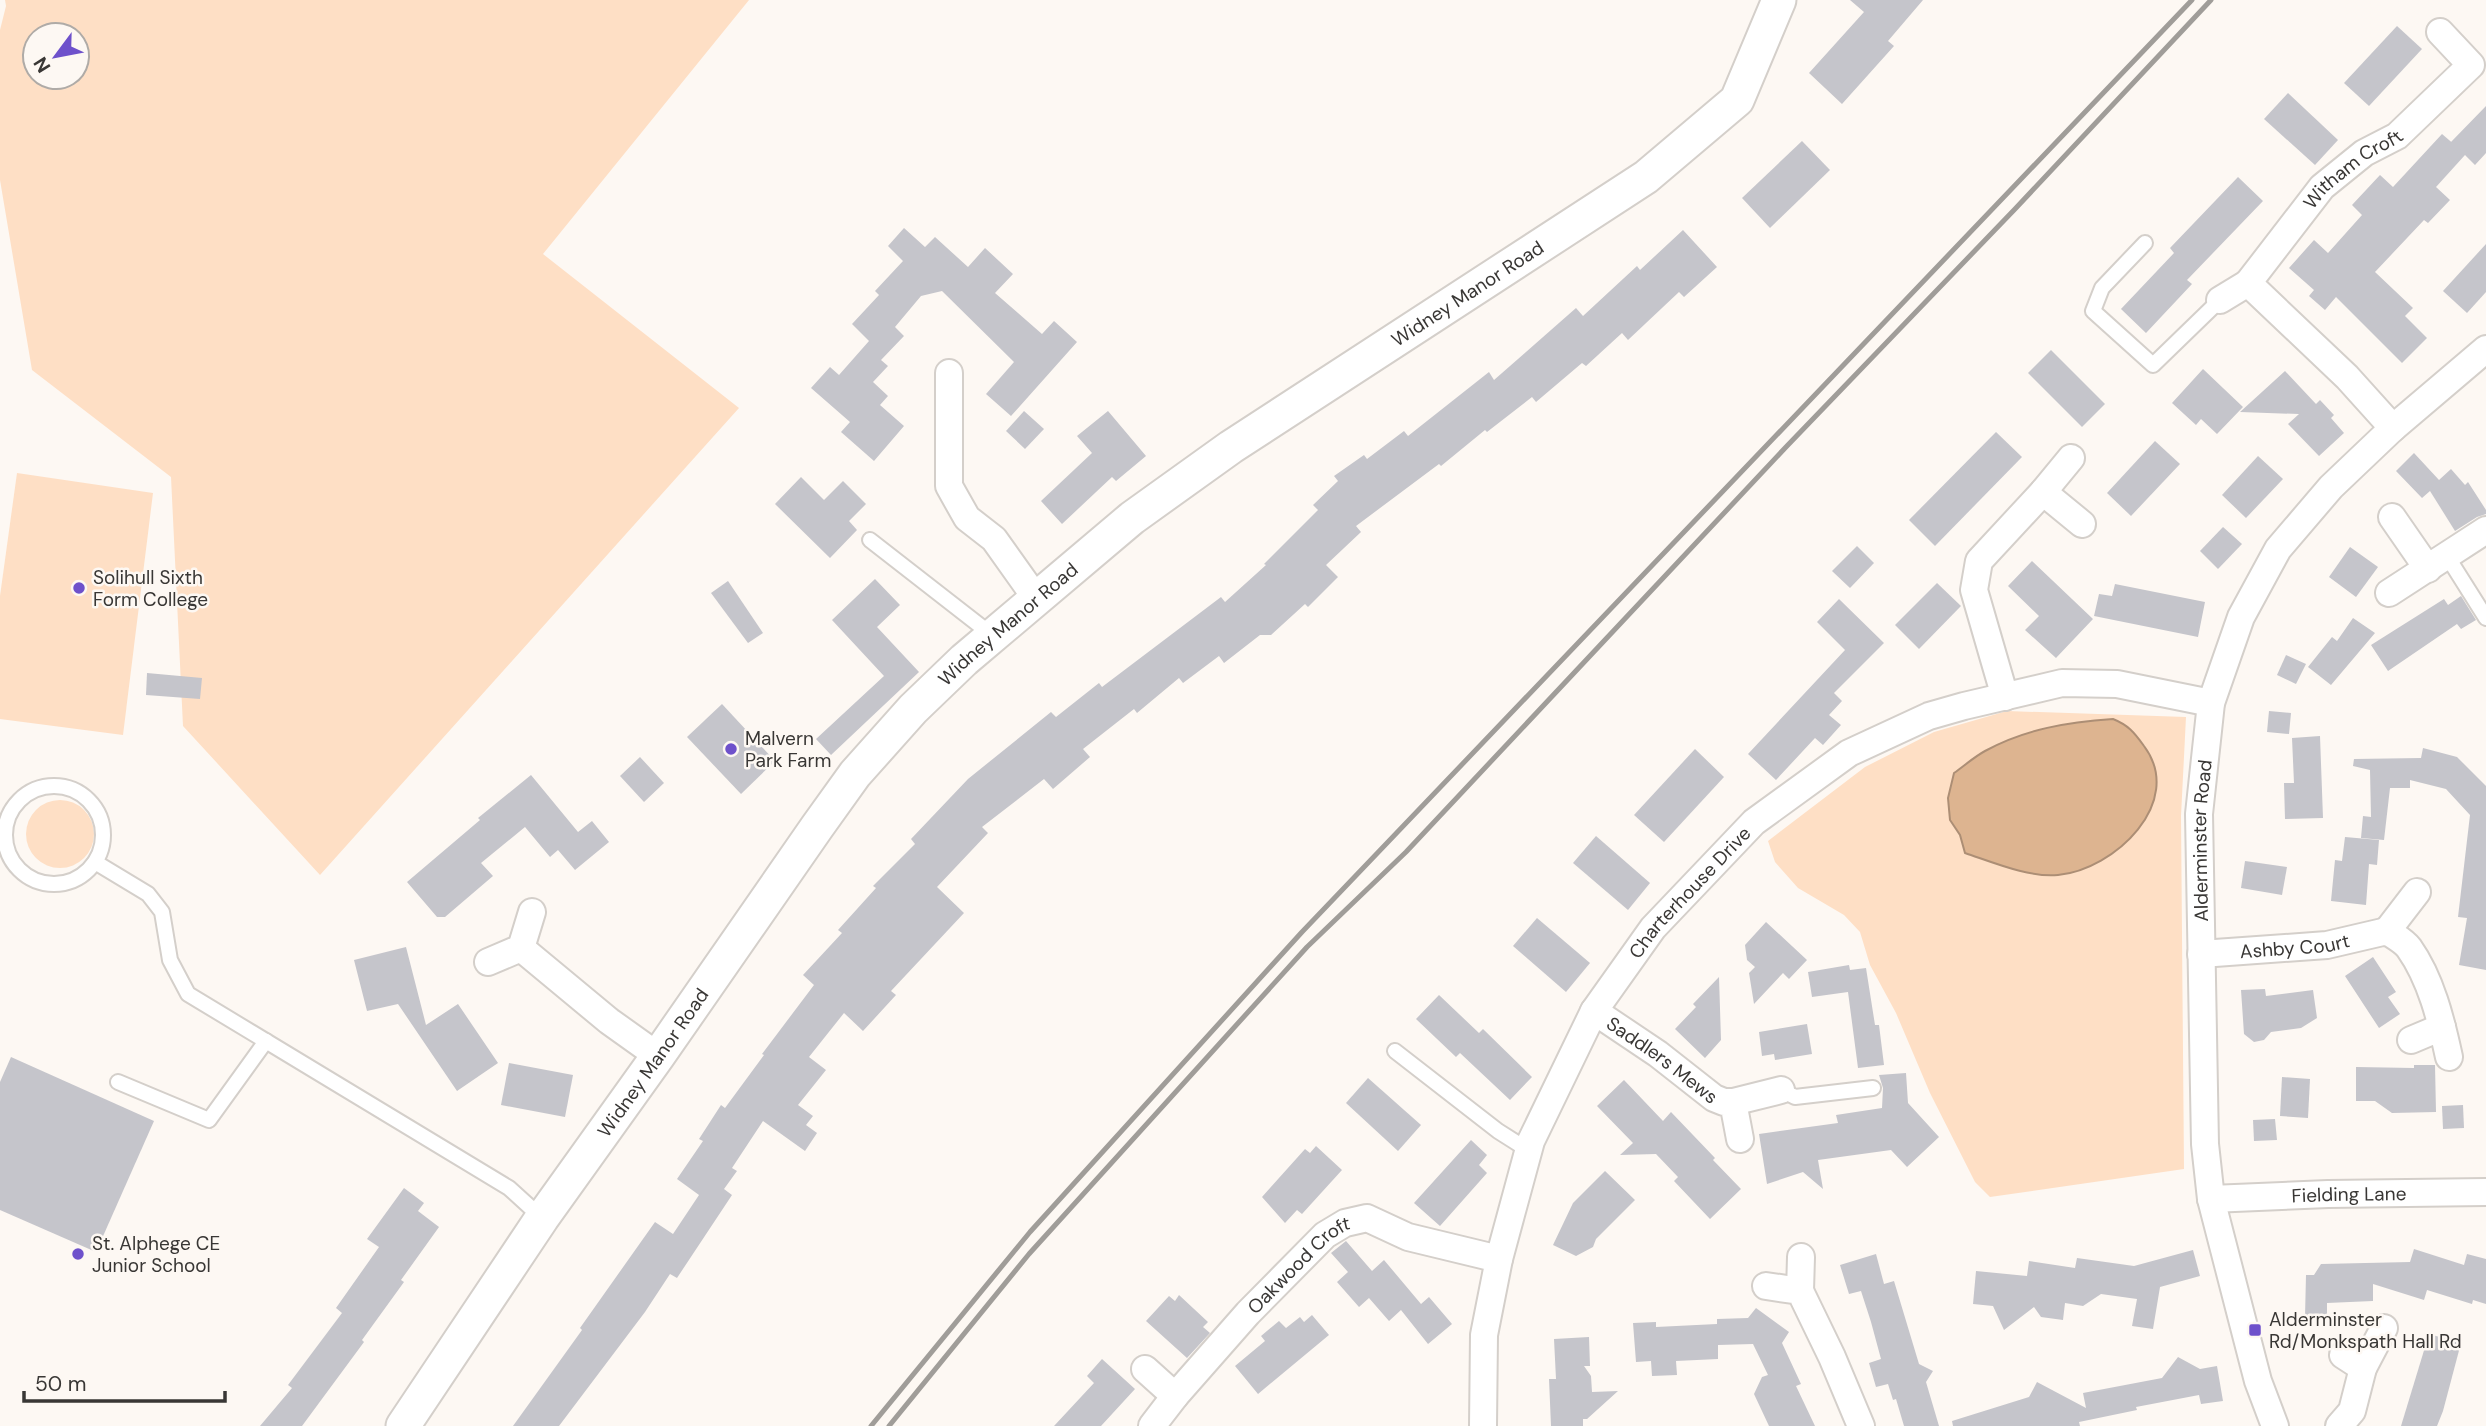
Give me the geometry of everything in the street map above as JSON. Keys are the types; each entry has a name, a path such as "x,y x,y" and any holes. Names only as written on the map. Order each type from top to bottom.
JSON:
{"street":[{"name":"Widney Manor Road","path":"403,1426 542,1218 855,774 913,709 992,635 1132,518 1231,447 1646,177 1737,100 1779,0"},
{"name":"Witham Croft","path":"2220,300 2248,283 2322,187 2364,153 2398,136 2478,67 2440,32"},
{"path":"2248,283 2347,377 2393,428"},
{"name":"Alderminster Road","path":"2275,1426 2258,1381 2211,1199 2205,1144 2199,814 2211,703 2241,617 2278,549 2331,487 2393,428 2486,349"},
{"path":"949,373 949,486 967,519 995,538 1036,598"},
{"path":"2004,697 1974,590 1979,561 2071,458"},
{"path":"2043,492 2082,524"},
{"path":"2392,516 2437,563"},
{"path":"2389,593 2486,530"},
{"name":"Charterhouse Drive","path":"1483,1426 1484,1335 1499,1259 1528,1150 1594,1011 1653,928 1754,822 1849,753 1929,716 2062,683 2117,684 2211,703"},
{"path":"2417,892 2387,931 2407,946 2434,999 2449,1057"},
{"path":"488,962 521,948 533,912"},
{"name":"Ashby Court","path":"2201,954 2326,944 2387,931"},
{"path":"521,948 609,1021 658,1056"},
{"name":"Saddlers Mews","path":"1594,1011 1658,1054 1714,1098 1733,1102 1781,1090"},
{"path":"2411,1040 2442,1027"},
{"name":"Saddlers Mews","path":"1733,1102 1740,1139"},
{"name":"Fielding Lane","path":"2211,1199 2486,1192"},
{"name":"Oakwood Croft","path":"1152,1426 1248,1313 1325,1235 1345,1223 1367,1218 1408,1237 1499,1259"},
{"path":"1801,1257 1800,1291 1861,1426"},
{"path":"1766,1286 1800,1291"},
{"path":"2339,1426 2352,1411 2353,1362 2384,1328"},
{"path":"1145,1369 1175,1396"}],"lane":[{"path":"2145,243 2102,288 2093,311 2153,365 2220,300"},
{"path":"870,540 992,635"},
{"path":"2437,563 2486,618"},
{"path":"60,786 74,790 96,809 101,822 101,850 95,862 84,874 69,882 52,884 29,877 12,859 6,844 5,809 32,792 46,787 60,786"},
{"path":"95,862 148,894 162,912 170,960 188,993 509,1188 542,1218"},
{"path":"118,1083 209,1120 266,1041"},
{"path":"1395,1051 1498,1131 1528,1150"},
{"path":"1781,1090 1795,1097 1873,1088"}],"shaded area":[{"path":"5,0 749,0 543,254 739,408 320,875 183,726 171,477 32,370 0,180 0,30"},
{"path":"17,473 153,493 123,735 0,719 0,596"},
{"path":"2007,711 2186,717 2181,816 2184,1169 1990,1197 1975,1182 1930,1093 1896,1013 1870,965 1860,932 1844,915 1798,888 1775,862 1768,841 1865,767 1934,732"},
{"path":"2113,719 2137,737 2155,767 2156,789 2150,810 2138,830 2121,847 2101,861 2058,875 2023,872 1965,853 1960,835 1950,820 1948,798 1954,773 1985,751 2016,737 2063,725"},
{"path":"60,800 73,803 84,810 91,821 94,834 91,847 84,858 73,865 60,868 47,865 36,858 29,847 26,834 29,821 36,810 47,803"}],"building":[{"path":"1850,0 1923,0 1888,41 1894,46 1842,104 1809,73 1864,12"},
{"path":"2397,26 2422,49 2369,106 2344,83"},
{"path":"2288,93 2338,140 2315,165 2264,119"},
{"path":"2486,106 2486,153 2475,165 2465,155 2436,187 2450,200 2428,223 2424,220 2375,272 2413,308 2405,316 2427,338 2402,363 2336,297 2325,310 2309,296 2314,290 2289,268 2314,240 2328,253 2362,215 2352,205 2380,175 2393,187 2442,134 2451,142"},
{"path":"1802,141 1830,170 1770,228 1742,198"},
{"path":"2238,177 2263,201 2187,280 2192,284 2146,333 2121,309 2174,253 2170,248"},
{"path":"904,228 925,247 935,237 968,267 985,248 1013,274 995,293 1042,334 1054,321 1077,342 1011,416 986,394 1014,362 942,291 921,296 895,327 904,336 881,360 888,366 873,382 888,396 880,405 904,426 874,461 841,432 850,422 811,388 830,367 839,375 869,341 852,324 879,295 875,291 903,261 888,246"},
{"path":"1683,230 1717,267 1684,297 1679,292 1628,340 1622,333 1586,366 1582,363 1536,402 1532,397 1356,526 1361,532 1326,565 1338,577 1308,607 1305,604 1271,635 1260,635 1224,663 1219,656 1183,683 1179,678 1137,713 1134,709 1083,749 1090,757 1053,789 1044,779 982,827 988,833 937,887 964,913 891,991 896,995 863,1031 844,1013 809,1057 826,1070 798,1105 813,1116 806,1125 817,1133 805,1151 763,1121 732,1168 737,1171 724,1189 732,1195 677,1278 670,1274 645,1312 559,1426 513,1426 655,1222 673,1234 699,1195 677,1179 703,1141 699,1139 721,1105 725,1108 814,985 803,975 842,933 838,930 876,888 873,886 915,844 911,839 968,779 1051,712 1056,717 1099,683 1102,687 1221,597 1225,602 1266,565 1264,564 1318,510 1313,505 1338,481 1334,476 1364,455 1367,459 1404,431 1408,436 1489,372 1494,380 1576,308 1583,316 1637,266 1640,270"},
{"path":"2486,244 2486,292 2467,313 2443,291"},
{"path":"2051,350 2105,404 2082,427 2028,373"},
{"path":"2203,369 2243,407 2217,434 2201,419 2196,425 2172,403"},
{"path":"2285,371 2316,404 2320,400 2334,415 2331,418 2344,433 2319,456 2288,424 2299,414 2240,412"},
{"path":"1024,411 1044,429 1025,449 1006,431"},
{"path":"1108,411 1146,456 1116,481 1112,477 1062,524 1041,501 1092,453 1077,436"},
{"path":"1996,432 2022,457 1935,546 1909,520"},
{"path":"2155,441 2180,464 2131,516 2107,493"},
{"path":"2414,453 2439,480 2451,469 2465,485 2468,482 2486,514 2455,531 2430,491 2422,498 2396,471"},
{"path":"2258,456 2283,479 2246,518 2222,495"},
{"path":"801,477 824,500 843,481 866,504 849,521 857,530 830,558 775,504"},
{"path":"2223,527 2242,544 2218,569 2200,551"},
{"path":"1857,546 1874,563 1850,588 1832,571"},
{"path":"2350,547 2378,567 2356,597 2329,577"},
{"path":"2032,561 2093,619 2056,658 2025,630 2039,616 2008,586"},
{"path":"875,579 900,605 877,627 919,672 831,755 816,739 884,676 832,620"},
{"path":"728,581 763,633 748,643 711,593"},
{"path":"1937,583 1961,606 1919,649 1895,625"},
{"path":"2115,584 2205,602 2198,637 2094,616 2099,594 2112,596"},
{"path":"2461,596 2476,620 2461,629 2457,624 2388,671 2371,645 2444,599 2448,605"},
{"path":"1839,599 1884,643 1834,693 1842,701 1829,715 1841,725 1823,745 1815,738 1776,780 1748,754 1845,650 1817,622"},
{"path":"2353,618 2375,633 2331,685 2308,667 2332,637 2337,641"},
{"path":"2286,655 2306,664 2296,684 2277,675"},
{"path":"147,673 202,678 200,699 146,695"},
{"name":"Malvern Park Farm","path":"722,704 775,761 741,794 687,737"},
{"path":"2269,711 2291,713 2289,734 2267,732"},
{"path":"2320,736 2323,818 2285,819 2284,783 2294,783 2292,738"},
{"path":"2423,748 2457,757 2486,786 2486,970 2459,965 2467,918 2458,917 2470,815 2446,789 2410,780 2410,788 2390,788 2384,840 2361,838 2363,816 2371,817 2370,770 2353,766 2354,759 2421,758"},
{"path":"1695,749 1724,777 1664,842 1634,815"},
{"path":"640,757 664,783 644,802 620,776"},
{"path":"531,775 578,832 592,821 609,842 575,870 558,850 550,857 525,827 481,863 493,876 445,917 437,917 407,882"},
{"path":"1596,836 1650,883 1628,910 1573,863"},
{"path":"2345,837 2379,840 2377,865 2369,864 2366,905 2331,901 2335,860 2342,861"},
{"path":"2245,861 2287,867 2282,895 2241,888"},
{"path":"1537,918 1590,963 1566,992 1513,946"},
{"path":"1766,922 1807,960 1789,979 1783,973 1754,1004 1749,973 1755,967 1747,960 1745,945"},
{"path":"406,947 426,1025 458,1004 498,1063 457,1091 398,1004 367,1011 354,960"},
{"path":"2373,957 2396,992 2388,997 2400,1014 2379,1028 2345,976"},
{"path":"1849,965 1850,970 1866,968 1875,1025 1879,1025 1884,1065 1858,1068 1848,992 1812,997 1808,972"},
{"path":"1719,977 1721,1040 1705,1058 1675,1029 1696,1007 1693,1004"},
{"path":"2265,989 2266,996 2313,990 2317,1018 2301,1028 2271,1032 2264,1040 2254,1042 2244,1034 2241,990"},
{"path":"1439,995 1479,1033 1483,1029 1532,1077 1510,1100 1460,1053 1456,1057 1416,1019"},
{"path":"1807,1024 1812,1054 1775,1060 1774,1054 1762,1056 1759,1032"},
{"path":"11,1057 154,1121 96,1252 0,1210 0,1082"},
{"path":"509,1063 573,1075 565,1117 501,1105"},
{"path":"2414,1065 2435,1065 2436,1112 2392,1113 2375,1101 2356,1101 2356,1067 2414,1068"},
{"path":"1906,1073 1908,1103 1939,1137 1907,1167 1891,1150 1818,1160 1823,1189 1803,1172 1767,1184 1759,1134 1838,1123 1836,1115 1882,1108 1883,1088 1879,1075"},
{"path":"2282,1077 2310,1079 2308,1118 2280,1116"},
{"path":"1368,1078 1421,1125 1398,1151 1346,1103"},
{"path":"1624,1080 1663,1121 1671,1112 1741,1189 1710,1219 1674,1181 1678,1177 1656,1154 1620,1155 1633,1143 1597,1106"},
{"path":"2463,1105 2464,1128 2443,1129 2442,1106"},
{"path":"2275,1119 2277,1140 2254,1141 2253,1120"},
{"path":"1471,1140 1487,1155 1479,1165 1487,1173 1440,1226 1414,1203"},
{"path":"1316,1146 1342,1170 1302,1214 1297,1210 1285,1223 1262,1197 1305,1149 1310,1153"},
{"path":"1605,1171 1635,1200 1596,1239 1593,1247 1576,1256 1553,1245 1573,1203"},
{"path":"404,1188 424,1203 418,1211 439,1227 401,1280 404,1282 362,1340 364,1342 302,1426 260,1426 292,1388 288,1385 342,1313 336,1308 379,1247 367,1239"},
{"path":"1346,1241 1372,1271 1384,1260 1421,1304 1429,1297 1452,1324 1428,1344 1401,1310 1389,1321 1369,1298 1359,1307 1337,1282 1348,1272 1331,1253"},
{"path":"2414,1249 2464,1265 2467,1254 2486,1259 2486,1304 2473,1300 2472,1304 2427,1290 2424,1300 2373,1284 2373,1301 2327,1303 2327,1317 2305,1317 2306,1275 2314,1275 2321,1264 2410,1262"},
{"path":"2193,1250 2200,1276 2160,1287 2153,1329 2132,1326 2137,1299 2101,1294 2083,1306 2065,1303 2063,1320 2041,1317 2034,1307 2004,1330 1993,1306 1973,1304 1976,1271 2027,1276 2029,1261 2075,1268 2077,1258 2134,1266"},
{"path":"1876,1254 1884,1284 1894,1281 1919,1364 1933,1371 1926,1382 1939,1426 1904,1426 1896,1399 1893,1400 1888,1384 1876,1387 1869,1363 1881,1359 1871,1322 1861,1291 1849,1294 1840,1265"},
{"path":"1179,1295 1208,1322 1203,1327 1210,1333 1187,1358 1146,1321 1169,1296 1175,1301"},
{"path":"1756,1308 1789,1332 1782,1343 1801,1384 1796,1386 1815,1426 1769,1426 1754,1394 1762,1377 1768,1375 1753,1344 1718,1345 1718,1359 1676,1361 1677,1375 1652,1376 1651,1361 1636,1362 1633,1323 1656,1322 1656,1327 1717,1324 1717,1319 1748,1318"},
{"path":"1312,1315 1329,1335 1258,1394 1235,1366 1265,1341 1261,1336 1279,1321 1286,1328 1300,1317 1304,1322"},
{"path":"2429,1334 2461,1343 2443,1411 2437,1426 2401,1426"},
{"path":"1589,1337 1590,1366 1584,1366 1591,1376 1592,1392 1618,1391 1587,1419 1583,1419 1583,1426 1551,1426 1549,1379 1556,1379 1554,1339"},
{"path":"2178,1357 2200,1369 2217,1366 2223,1401 2201,1404 2199,1395 2136,1407 2137,1410 2079,1422 2080,1426 1953,1426 1952,1421 2029,1397 2037,1382 2086,1408 2083,1393 2162,1378"},
{"path":"1102,1359 1135,1389 1101,1426 1054,1426 1094,1383 1087,1376"}],"railway":[{"path":"871,1426 1030,1232 1302,932 2192,0"},
{"path":"889,1426 1029,1254 1307,947 1406,852 2211,0"}],"place":[{"name":"Solihull Sixth Form College","path":"79,588"},
{"name":"Malvern Park Farm","path":"731,749"},
{"name":"St. Alphege CE Junior School","path":"78,1254"},
{"name":"Alderminster Rd/Monkspath Hall Rd","path":"2255,1330"}]}
